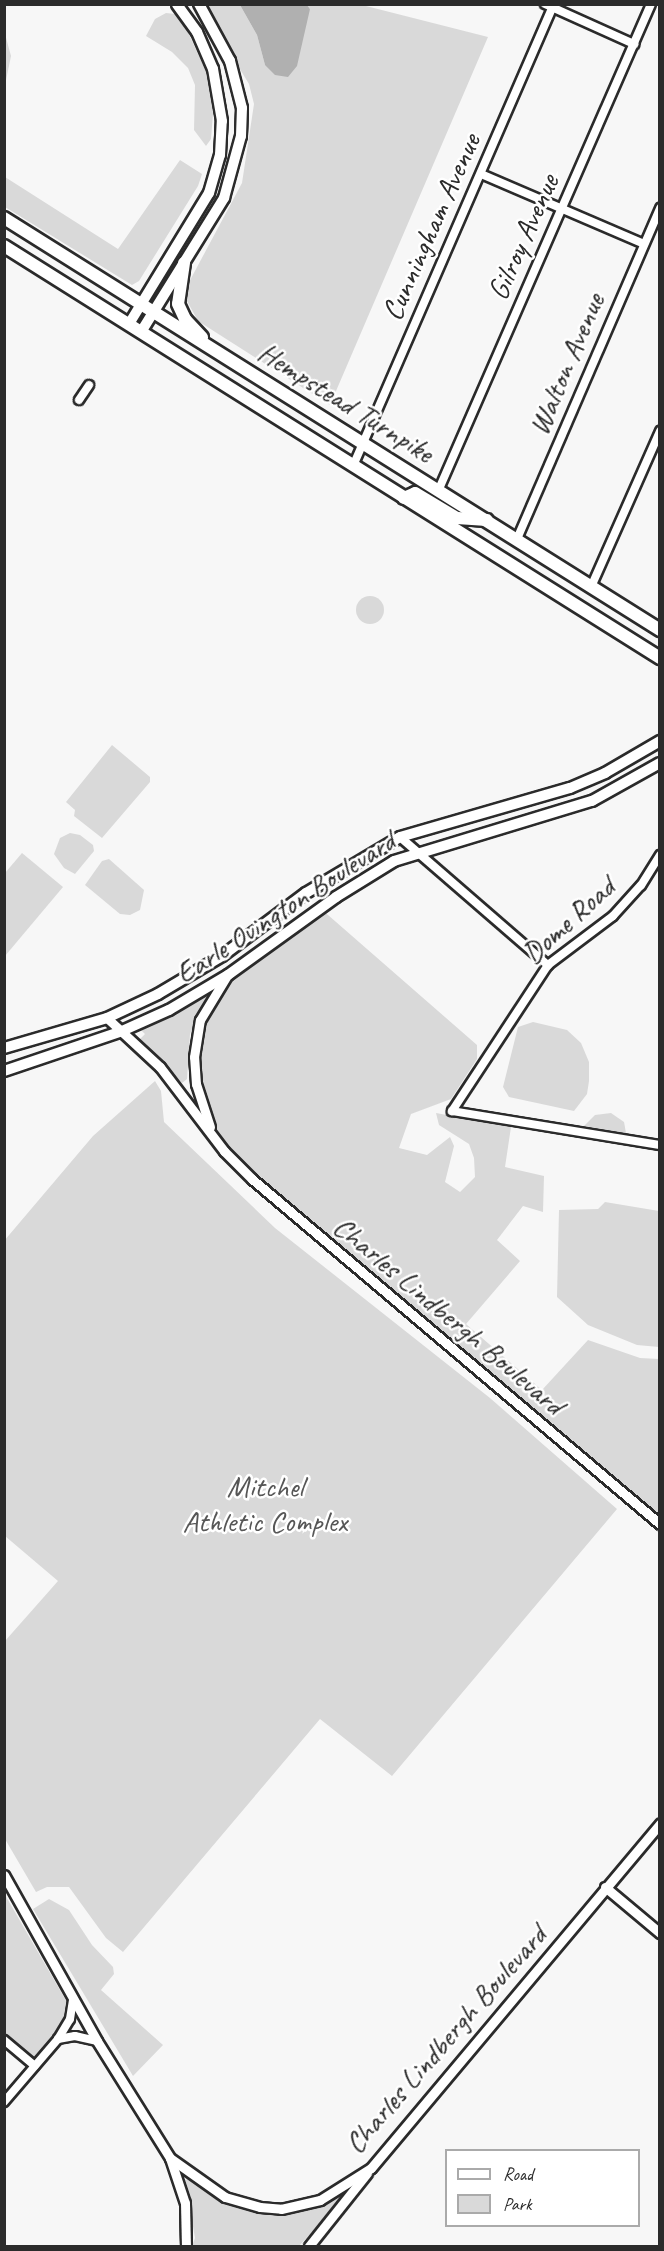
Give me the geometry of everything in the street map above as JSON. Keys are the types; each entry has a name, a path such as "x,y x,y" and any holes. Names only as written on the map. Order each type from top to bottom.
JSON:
{"main road":[{"path":"129,324 209,193 216,174 222,121 213,69 197,32 177,4"},
{"path":"141,332 224,198 231,179 242,108 230,61 199,4"},
{"path":"216,174 231,179"},
{"name":"Hempstead Turnpike","path":"4,218 230,361 439,489 660,630"},
{"name":"Hempstead Turnpike","path":"4,246 659,658"},
{"path":"184,263 177,290 185,319 230,361"},
{"path":"404,498 415,493 457,518 487,520"},
{"name":"Earle Ovington Boulevard","path":"4,1048 107,1018 195,974 306,893 400,837 570,788 616,768 660,741"},
{"name":"Earle Ovington Boulevard","path":"4,1071 122,1031 170,1010 228,975 369,875 417,851 592,801 660,764"}],"street":[{"name":"Gilroy Avenue","path":"439,489 651,4"},
{"path":"549,6 634,44"},
{"name":"Cunningham Avenue","path":"353,465 481,174 549,6"},
{"path":"481,174 644,244"},
{"name":"Walton Avenue","path":"517,539 660,208"},
{"path":"79,400 89,385"},
{"path":"591,587 659,432"},
{"path":"400,837 548,965"},
{"name":"Dome Road","path":"660,855 640,885 613,916 548,965 452,1111 660,1146"},
{"path":"214,1137 196,1084 194,1057 204,1010 228,975"},
{"name":"Charles Lindbergh Boulevard","path":"107,1018 160,1067 234,1161 326,1244 660,1524"},
{"name":"Charles Lindbergh Boulevard","path":"4,1875 97,2042 170,2158 225,2197 260,2207 281,2209 320,2200 371,2168 660,1823"},
{"path":"606,1887 660,1933"},
{"path":"4,2102 58,2039 70,2019 73,2001"},
{"path":"58,2039 75,2036 97,2042"},
{"path":"4,2040 35,2066"},
{"path":"170,2158 185,2203 186,2247"},
{"path":"309,2247 371,2168"}],"green space":[{"path":"201,5 240,5 257,35 265,65 310,9 307,5 362,5 488,37 330,405 198,321 187,301 188,284 242,183 254,104 249,84"},
{"path":"166,13 175,14 186,28 209,78 213,114 211,139 206,146 194,130 195,85 188,68 172,52 146,36 155,19"},
{"path":"5,34 11,56 5,85"},
{"path":"180,160 202,174 198,186 139,281 132,285 5,207 5,177 118,249"},
{"path":"370,596 380,600 384,610 380,620 370,624 360,620 356,610 360,600"},
{"path":"112,745 150,777 150,782 102,838 74,816 75,810 66,802"},
{"path":"70,833 80,835 93,845 94,851 75,874 64,868 54,854 60,838"},
{"path":"22,853 63,887 5,956 5,873"},
{"path":"109,859 144,890 140,910 130,915 120,914 85,885 102,861"},
{"path":"320,908 477,1045 477,1059 451,1099 411,1114 399,1148 427,1155 450,1137 454,1146 445,1182 460,1192 475,1177 474,1158 469,1144 439,1125 436,1113 511,1127 505,1167 544,1176 543,1212 523,1206 497,1240 520,1261 466,1324 542,1390 588,1340 640,1358 659,1359 659,1524 326,1244 214,1137 201,1100 195,1044 215,992"},
{"path":"208,993 190,1034 187,1079 182,1083 140,1039 145,1034 140,1029"},
{"path":"533,1022 567,1030 581,1043 589,1062 589,1081 587,1094 574,1111 509,1097 503,1087 518,1027"},
{"name":"Mitchel Athletic Complex","path":"155,1081 161,1091 164,1122 275,1228 490,1398 617,1509 392,1776 320,1719 123,1952 106,1938 69,1887 47,1887 36,1892 5,1839 5,1641 58,1581 5,1536 4,1241 93,1136"},
{"path":"611,1113 624,1122 626,1133 584,1126 595,1115"},
{"path":"605,1202 659,1211 659,1347 637,1345 588,1325 557,1297 559,1210 598,1209"},
{"path":"4,1893 68,2004 65,2023 35,2059 5,2033"},
{"path":"49,1899 69,1910 92,1945 113,1967 114,1974 101,1990 163,2045 133,2076 33,1909"},
{"path":"188,2179 212,2196 255,2212 293,2214 355,2186 299,2246 192,2246 195,2238 188,2197 181,2181"}],"shaded area":[{"path":"240,5 307,5 310,9 297,66 288,77 275,75 265,65 257,35"}]}
